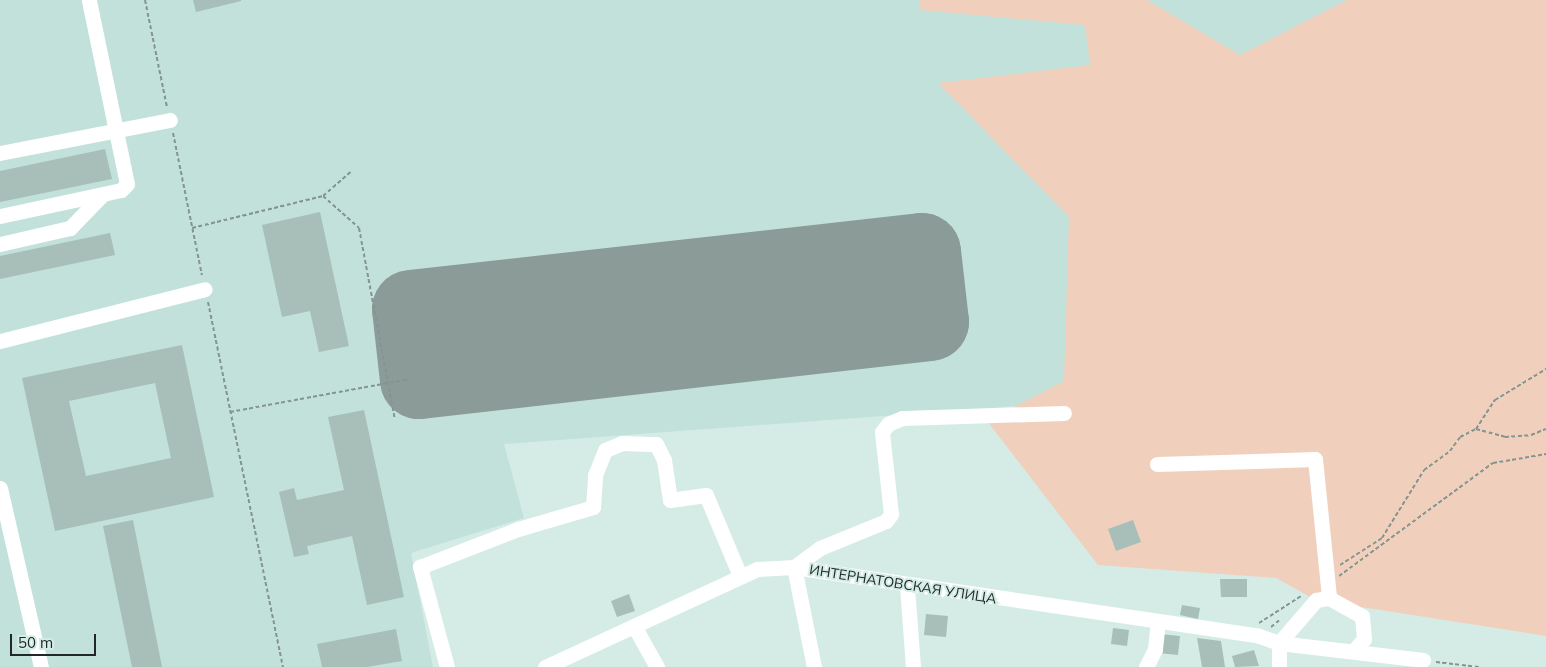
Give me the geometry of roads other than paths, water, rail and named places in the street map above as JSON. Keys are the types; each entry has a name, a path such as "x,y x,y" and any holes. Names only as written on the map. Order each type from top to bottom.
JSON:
{"street":[{"path":"0,216 102,195 121,190 127,184 113,130 89,0"},
{"path":"0,153 170,120"},
{"path":"0,244 70,228 102,195"},
{"path":"0,341 205,289"},
{"path":"814,667 794,567 820,548 886,521 891,514 882,432 888,424 902,418 1064,413"},
{"path":"447,667 420,567 518,529 593,507 595,475 605,450 622,443 656,444 664,460 670,500 706,495 740,576"},
{"path":"1157,464 1315,459 1327,587 1362,616 1364,639 1354,650"},
{"path":"0,488 41,667"},
{"name":"ИНТЕРНАТОВСКАЯ УЛИЦА","path":"545,667 757,569 794,567 907,587 1259,636 1279,643 1354,650 1423,660"},
{"path":"907,587 913,667"},
{"path":"1279,667 1279,643 1327,587"},
{"path":"1146,667 1155,649 1158,622"},
{"path":"634,626 657,667"}]}
